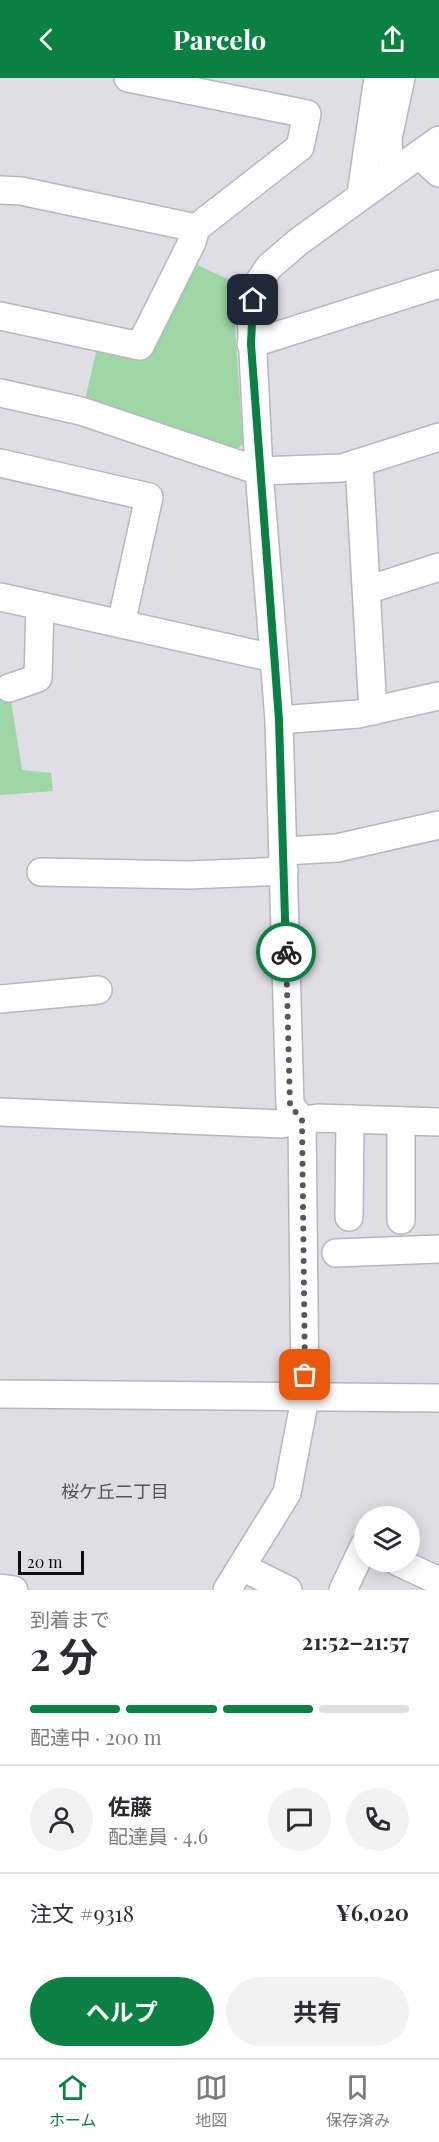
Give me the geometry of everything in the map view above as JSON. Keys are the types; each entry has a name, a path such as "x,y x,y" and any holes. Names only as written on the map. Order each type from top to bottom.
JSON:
{"street":[{"path":"361,194 378,78"},
{"path":"400,78 388,138 389,157 418,154 439,173"},
{"path":"0,316 140,346 192,242 196,228 300,147 307,114 140,79"},
{"path":"227,1590 288,1493 306,1398 302,1120 290,1105 279,720 251,344 251,313 255,288 269,267 361,194 418,154"},
{"path":"0,190 21,191 196,228"},
{"path":"251,344 439,284"},
{"path":"0,393 81,411 260,471 342,468 439,436"},
{"path":"0,463 149,497 121,624"},
{"path":"359,463 373,711"},
{"path":"367,590 439,567"},
{"path":"0,597 273,658"},
{"path":"9,688 38,678 40,606"},
{"path":"279,720 373,711 439,696"},
{"path":"41,872 188,875 284,861 439,825"},
{"path":"0,999 98,990"},
{"path":"0,1112 281,1124 318,1118 439,1122"},
{"path":"349,1217 350,1119"},
{"path":"401,1121 401,1220"},
{"path":"336,1253 439,1249"},
{"path":"0,1394 439,1398"},
{"path":"242,1567 288,1590"},
{"path":"343,1590 354,1567"},
{"path":"420,1572 439,1581"},
{"path":"0,1588 14,1590"}],"green space":[{"path":"193,263 232,281 243,444 235,451 85,400 97,348 145,358"},
{"path":"0,688 9,688 22,770 51,773 53,791 0,795"}],"way so far":[{"path":"286,952 290,1105 302,1120 305,1375"}],"district":[{"name":"桜ケ丘二丁目","path":"115,1491"}],"route":[{"path":"253,300 251,344 279,720 286,952"}]}
